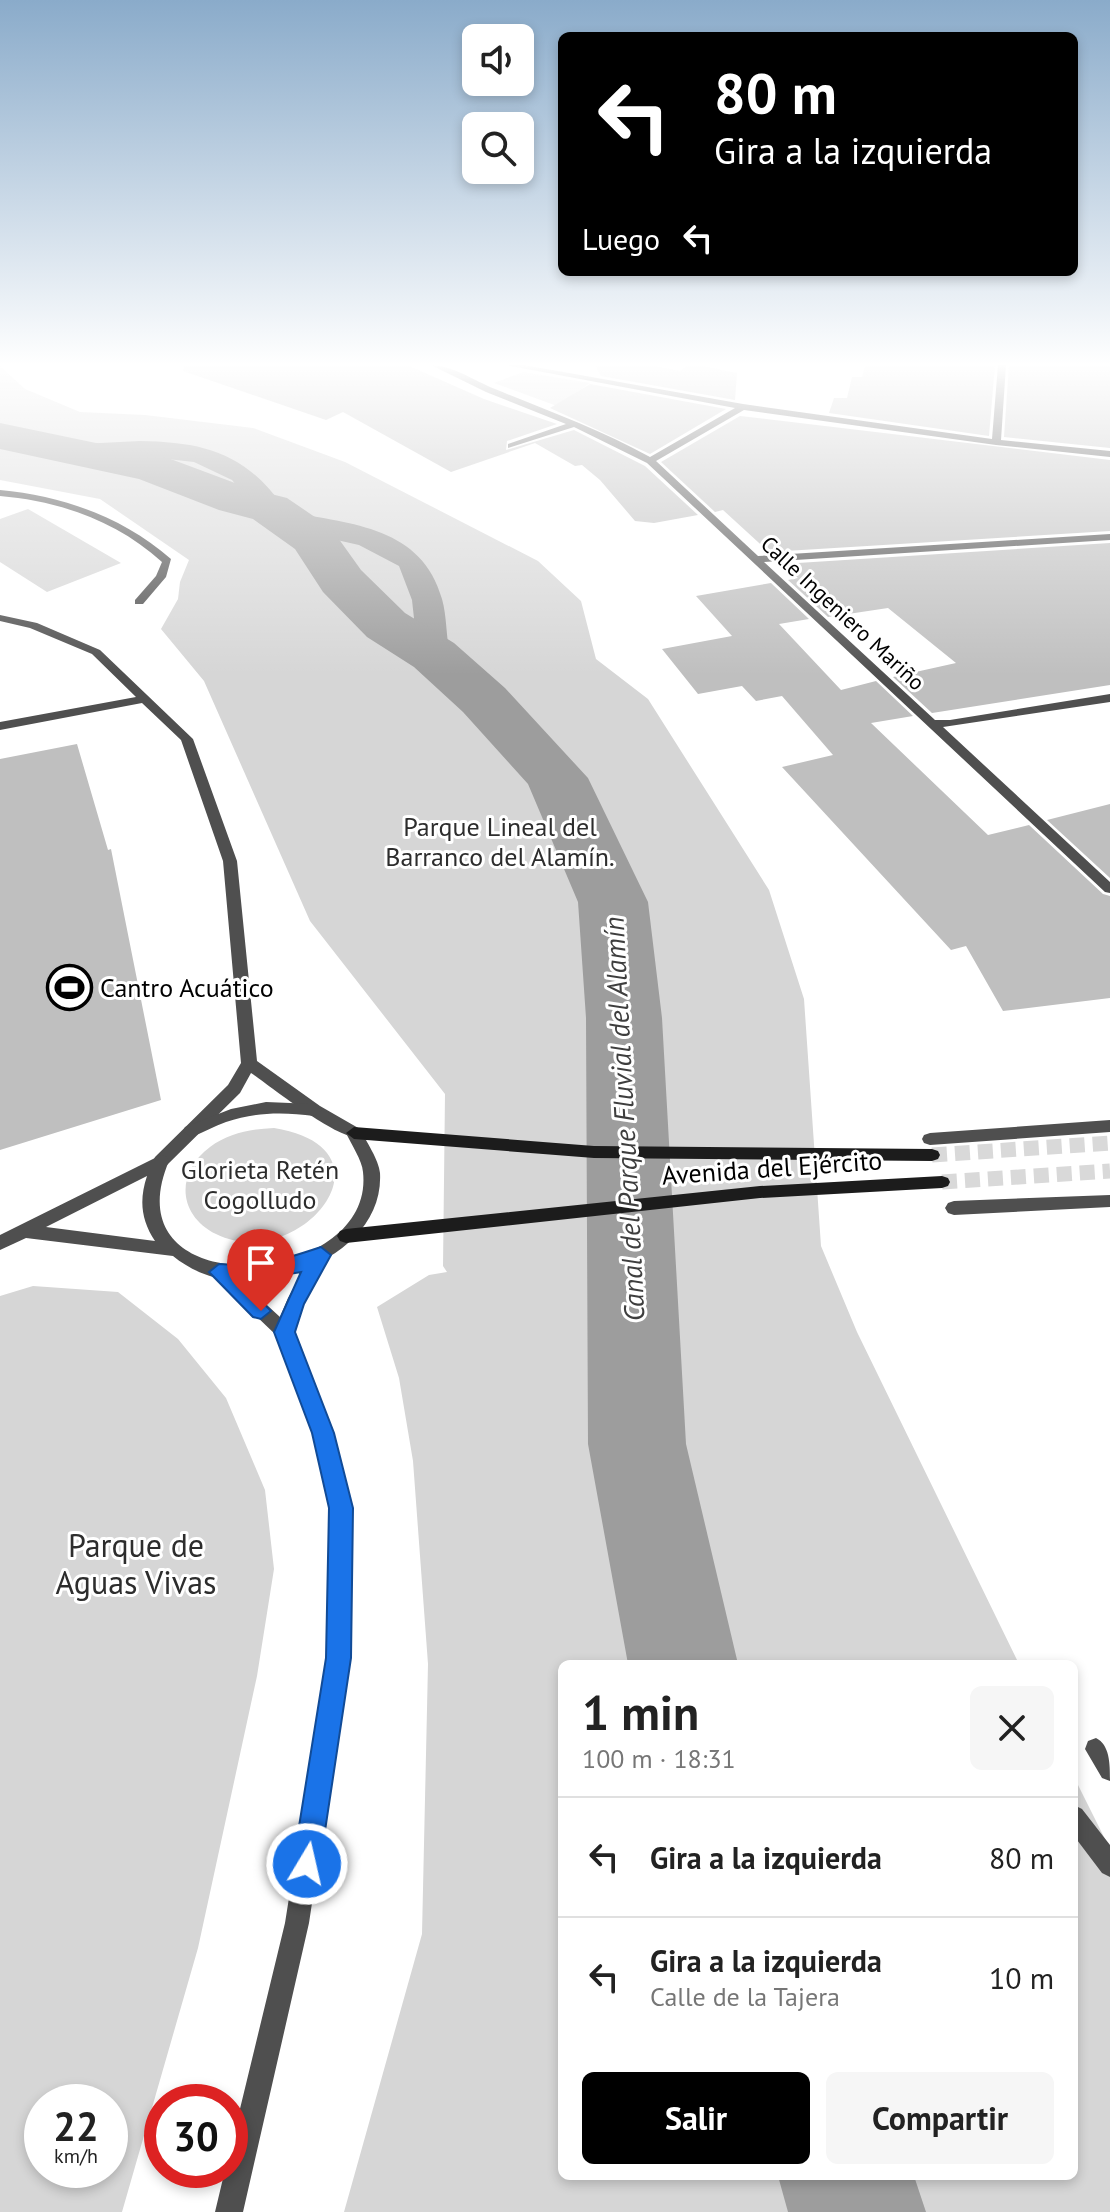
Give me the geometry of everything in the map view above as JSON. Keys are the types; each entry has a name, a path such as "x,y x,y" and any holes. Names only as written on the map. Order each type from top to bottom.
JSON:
{"main road":[{"name":"Avenida del Ejército","path":"354,1133 594,1152 754,1156 931,1147"},
{"name":"Avenida del Ejército","path":"346,1236 760,1192 942,1182"}],"street":[{"name":"Calle Ingeniero Mariño","path":"658,468 1110,889"},
{"path":"0,493 52,498 86,510 141,540 167,561 161,577 139,602"},
{"path":"757,559 1110,537"},
{"path":"0,618 33,625 96,652 187,739 230,861 249,1063 234,1089 161,1161 28,1232 0,1243"},
{"path":"930,723 950,724 1110,698"},
{"path":"0,726 144,699"},
{"path":"161,1161 151,1183 148,1207 155,1230 171,1250 193,1263 219,1272 254,1274 290,1268 321,1255 346,1236 363,1216 372,1194 373,1171 368,1150 354,1133 314,1110 249,1063"},
{"path":"191,1131 220,1116 251,1107 284,1105 314,1110"},
{"path":"931,1147 1110,1126"},
{"path":"954,1208 1110,1201"},
{"path":"28,1232 171,1250"},
{"path":"284,1332 294,1303 321,1255"},
{"path":"219,1272 284,1332 323,1433 341,1508 338,1658 297,1923 229,2212"},
{"path":"1096,1749 1110,1770"},
{"path":"1078,1822 1110,1865"}],"green space":[{"name":"Parque Lineal del Barranco del Alamín.","path":"0,468 357,468 538,561 581,601 596,659 648,699 769,890 804,999 821,1246 857,1332 1017,1660 558,1660 558,2180 1078,2180 1078,1785 1110,1849 1110,2212 344,2212 422,1934 428,1664 413,1461 399,1378 377,1307 429,1275 447,1272 443,1266 445,1094 310,921 204,681 161,629 178,599 180,582 189,560 100,499 0,480"},
{"path":"28,509 121,563 47,592 0,562 0,519"},
{"name":"Glorieta Retén Cogolludo","path":"274,1128 312,1140 331,1159 334,1182 324,1204 305,1224 278,1238 248,1242 216,1234 203,1226 188,1205 186,1193 186,1181 199,1157 225,1138"},
{"name":"Parque de Aguas Vivas","path":"33,1286 118,1292 178,1339 226,1398 265,1490 274,1569 257,1676 198,1948 159,2084 144,2084 144,2136 122,2212 0,2212 0,1296"}],"building":[{"path":"586,468 647,468 698,515 654,523 635,521"},
{"path":"668,468 1110,468 1110,531 769,552 723,510 715,512"},
{"path":"1110,543 1110,685 932,713 893,677 956,663 888,608 828,617 788,580 798,578 782,564"},
{"path":"771,583 809,619 779,624 841,690 876,681 913,716 871,723 988,835 1029,825 1103,894 1110,896 1110,998 1003,1011 966,946 951,950 782,767 833,755 782,696 756,701 742,686 698,694 662,649 732,636 696,596"},
{"name":"Cantro Acuático","path":"77,744 108,850 111,849 161,1100 0,1150 0,759"},
{"path":"1110,804 1110,878 1047,820"}],"waterway":[{"name":"Canal del Parque Fluvial del Alamín","path":"153,468 236,500 270,508 313,539 342,581 386,625 434,655 484,700 557,778 613,902 624,1018 637,1444 682,1660"},
{"path":"230,468 241,475 270,508"},
{"path":"289,521 369,539 409,560 418,573 427,600 434,655"},
{"name":"Canal del Parque Fluvial del Alamín","path":"847,2180 857,2212"}],"tunnel":[{"path":"932,1155 1110,1143"},
{"path":"942,1182 1110,1171"}],"place":[{"name":"Cantro Acuático","path":"69,988"}],"route":[{"path":"261,1311 219,1272 254,1274 290,1268 321,1255 294,1303 284,1332 323,1433 341,1508 338,1658 307,1864"}]}
